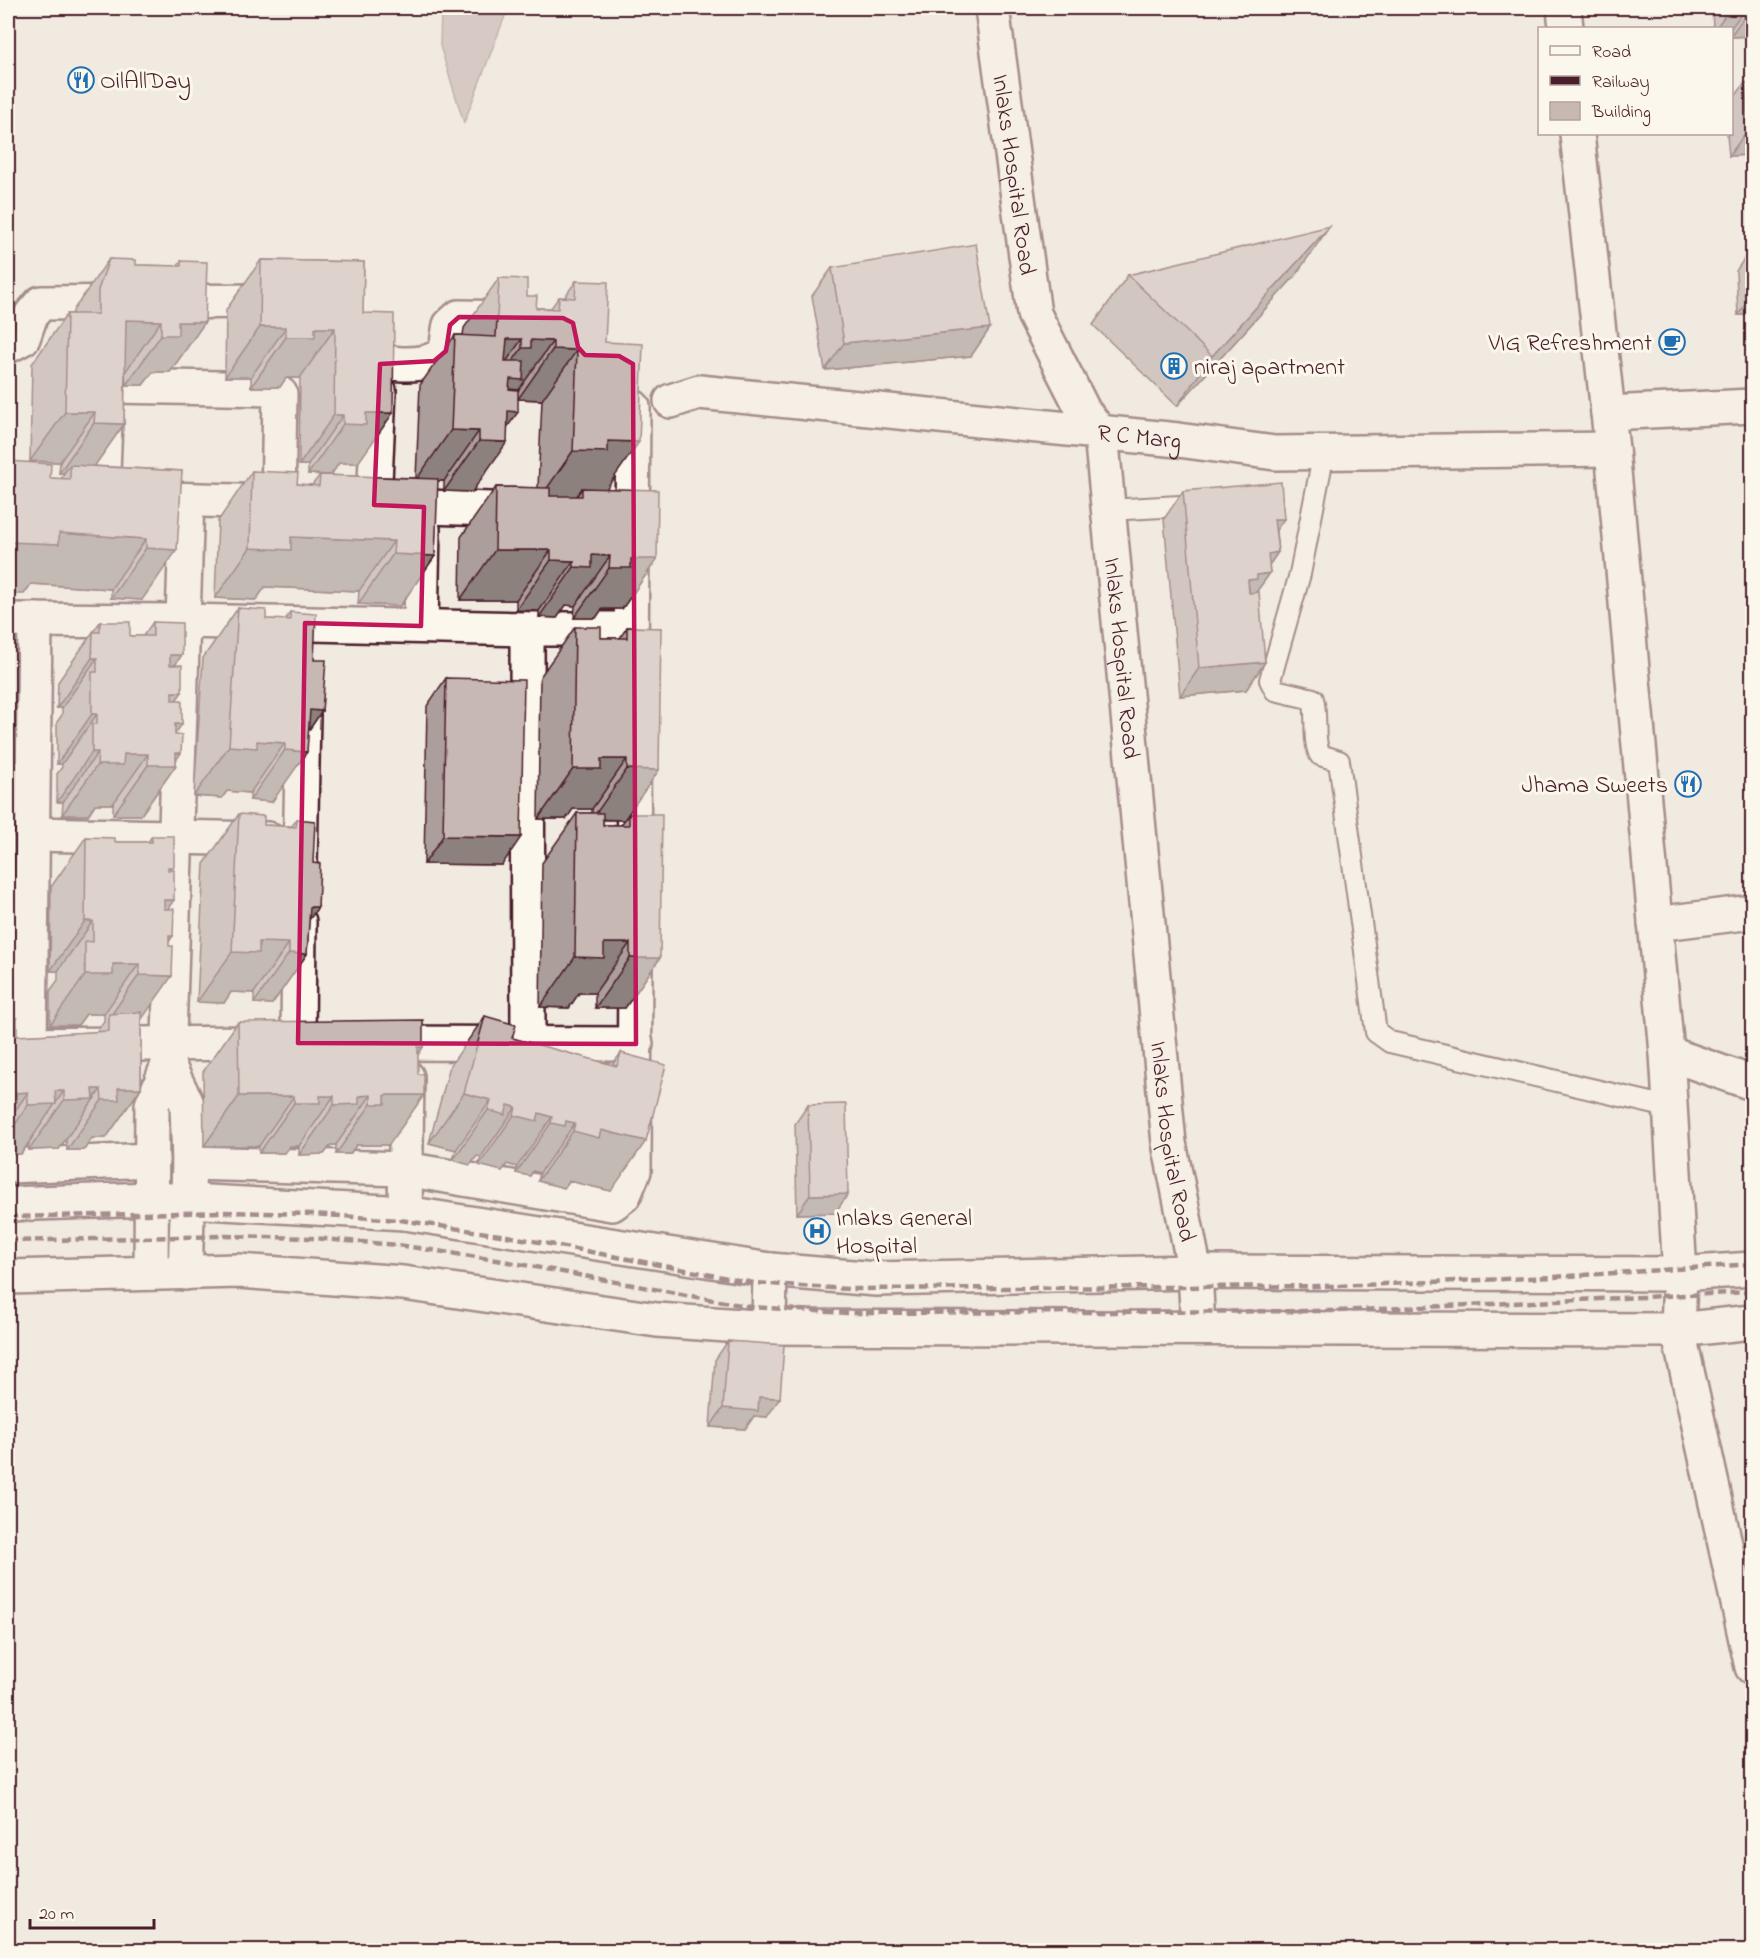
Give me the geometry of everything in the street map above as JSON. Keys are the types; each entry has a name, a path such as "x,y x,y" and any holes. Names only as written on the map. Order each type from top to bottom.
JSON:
{"street":[{"name":"Inlaks Hospital Road","path":"992,8 1034,314 1084,412 1101,434 1169,1143 1195,1272 1198,1327"},
{"path":"1564,8 1566,27"},
{"path":"1577,135 1612,449 1667,1053 1668,1107 1680,1274 1678,1330 1752,1667"},
{"path":"8,346 23,338 31,315 41,303 310,301"},
{"path":"344,320 345,347 355,356 380,364 434,361 446,351 450,325 459,317 552,318"},
{"path":"374,505 380,364"},
{"path":"632,700 631,629 619,513 633,377"},
{"path":"66,496 291,503 280,394 272,389 113,386 106,395 102,497"},
{"name":"R C Marg","path":"670,401 699,392 1178,440 1275,453 1612,449"},
{"path":"1608,413 1752,406"},
{"path":"151,1273 152,1105 169,1054 187,500"},
{"path":"338,504 562,511"},
{"path":"421,626 424,507"},
{"path":"631,629 21,620 32,834 19,1045 169,1054 298,1044 636,1044"},
{"path":"298,1044 304,623"},
{"path":"527,629 528,1044"},
{"path":"632,736 634,890"},
{"path":"32,834 300,840"},
{"path":"1655,924 1752,912"},
{"path":"189,1163 405,1169 612,1204 624,1195 634,1171 635,926"},
{"path":"405,1213 407,1044"},
{"path":"1667,1053 1752,1083"},
{"path":"169,1054 187,1104 189,1201 185,1273"},
{"path":"8,1166 152,1160"},
{"path":"8,1204 152,1199 405,1213 770,1270 876,1279 1195,1272 1680,1274 1752,1269"},
{"path":"769,1327 770,1270"},
{"path":"8,1277 238,1271 403,1283 657,1320 769,1327 1678,1330 1752,1322"}],"lane":[{"path":"1324,452 1300,574 1270,680 1275,690 1313,699 1316,710 1317,749 1320,755 1339,761 1376,1032 1390,1041 1668,1107"},
{"path":"1108,510 1214,504"}],"highlighted area":[{"path":"459,317 563,318 573,323 578,347 585,355 619,356 633,364 636,1044 298,1043 305,623 421,626 424,507 374,505 380,364 434,361 446,351 450,325"}],"shaded area":[{"path":"441,8 508,8 464,123 440,46"}],"building":[{"path":"1752,82 1752,129 1748,129 1745,83"},
{"path":"1330,226 1212,356 1128,275"},
{"path":"976,244 990,328 844,343 832,268"},
{"path":"109,259 136,260 136,265 181,266 181,261 207,262 205,322 178,322 178,335 161,335 161,321 126,320 124,424 94,423 95,412 65,412 67,314 98,314 98,290"},
{"path":"261,260 364,262 363,313 394,314 393,413 366,413 366,425 343,424 343,415 334,415 335,328 315,328 315,337 286,337 286,327 260,327"},
{"path":"499,278 527,279 527,296 537,296 536,308 558,309 559,297 575,298 576,281 608,282 605,342 643,344 639,442 608,441 608,452 573,451 577,350 553,349 553,341 531,340 531,348 522,348 522,339 507,339 505,361 524,361 523,380 510,379 509,389 518,390 518,412 508,411 507,442 479,441 479,431 451,430 455,335 496,337"},
{"path":"8,320 15,320 9,415 8,415"},
{"path":"8,461 51,464 50,478 70,479 70,465 182,471 177,550 146,548 146,539 59,533 59,544 8,542"},
{"path":"252,471 298,473 297,484 319,486 320,475 438,479 435,556 393,554 394,541 291,537 291,550 250,548"},
{"path":"1281,482 1284,519 1274,519 1278,552 1268,554 1270,573 1257,575 1257,579 1248,580 1249,593 1259,592 1265,662 1199,668 1183,491"},
{"path":"496,487 550,488 550,496 582,496 582,488 658,490 657,559 631,559 631,568 609,568 610,556 592,555 592,568 574,567 574,561 551,560 551,550 495,550"},
{"path":"238,608 266,610 266,619 290,620 290,612 316,614 314,660 326,660 322,711 310,710 307,752 285,750 285,743 257,741 257,748 229,746"},
{"path":"100,622 130,622 130,636 153,636 153,622 182,623 182,655 170,655 170,665 182,665 182,692 172,692 172,700 182,700 182,724 175,724 175,735 182,735 181,753 176,753 176,765 148,765 148,754 124,754 123,765 97,765 98,752 92,752 92,724 97,724 97,714 92,714 92,672 97,672 97,658 92,658 93,632 100,632"},
{"path":"575,627 601,627 601,638 627,638 627,627 661,628 659,770 627,769 627,759 601,759 601,769 573,769"},
{"path":"446,678 524,680 521,837 443,836"},
{"path":"577,813 603,813 603,825 629,825 629,814 662,814 660,958 630,958 630,943 604,943 604,958 575,957"},
{"path":"239,814 264,816 264,825 296,827 297,819 315,821 313,863 320,864 318,907 310,907 307,954 289,953 289,943 259,942 259,953 232,952"},
{"path":"152,836 174,836 174,867 168,867 168,870 174,870 174,900 164,900 164,909 174,909 173,936 169,936 169,946 173,946 172,976 139,975 139,964 113,964 113,975 85,975 85,941 93,942 93,921 85,921 86,837 115,838 115,842 152,842"},
{"path":"141,1012 141,1088 118,1088 119,1100 102,1100 101,1089 93,1089 94,1099 64,1100 64,1091 55,1091 56,1104 28,1105 28,1092 16,1093 17,1102 8,1103 8,1018 17,1018 17,1036 109,1031 109,1014"},
{"path":"485,1016 516,1025 512,1038 617,1066 621,1053 666,1065 646,1141 601,1130 599,1138 573,1131 575,1123 566,1121 565,1126 551,1123 552,1117 539,1113 537,1121 514,1115 516,1107 508,1105 505,1115 488,1110 491,1100 464,1093"},
{"path":"423,1020 423,1047 418,1047 418,1074 424,1074 424,1095 385,1095 385,1104 371,1104 371,1095 359,1096 359,1104 334,1105 334,1096 320,1096 320,1103 294,1103 294,1096 239,1096 238,1022"},
{"path":"846,1104 848,1194 810,1195 808,1105"},
{"path":"728,1341 784,1345 780,1398 759,1397 758,1411 723,1408"}],"railway":[{"path":"8,1217 224,1212 311,1214 400,1220 507,1236 754,1283 848,1289 1336,1286 1553,1277 1752,1264"},
{"path":"8,1241 224,1236 311,1238 398,1245 503,1261 751,1307 847,1313 1337,1311 1752,1292"}],"place":[{"name":"OilAllDay","path":"81,80"},
{"name":"VIG Refreshment","path":"1672,342"},
{"name":"niraj apartment","path":"1174,366"},
{"name":"Jhama Sweets","path":"1688,784"},
{"name":"Inlaks General Hospital","path":"817,1231"}]}
